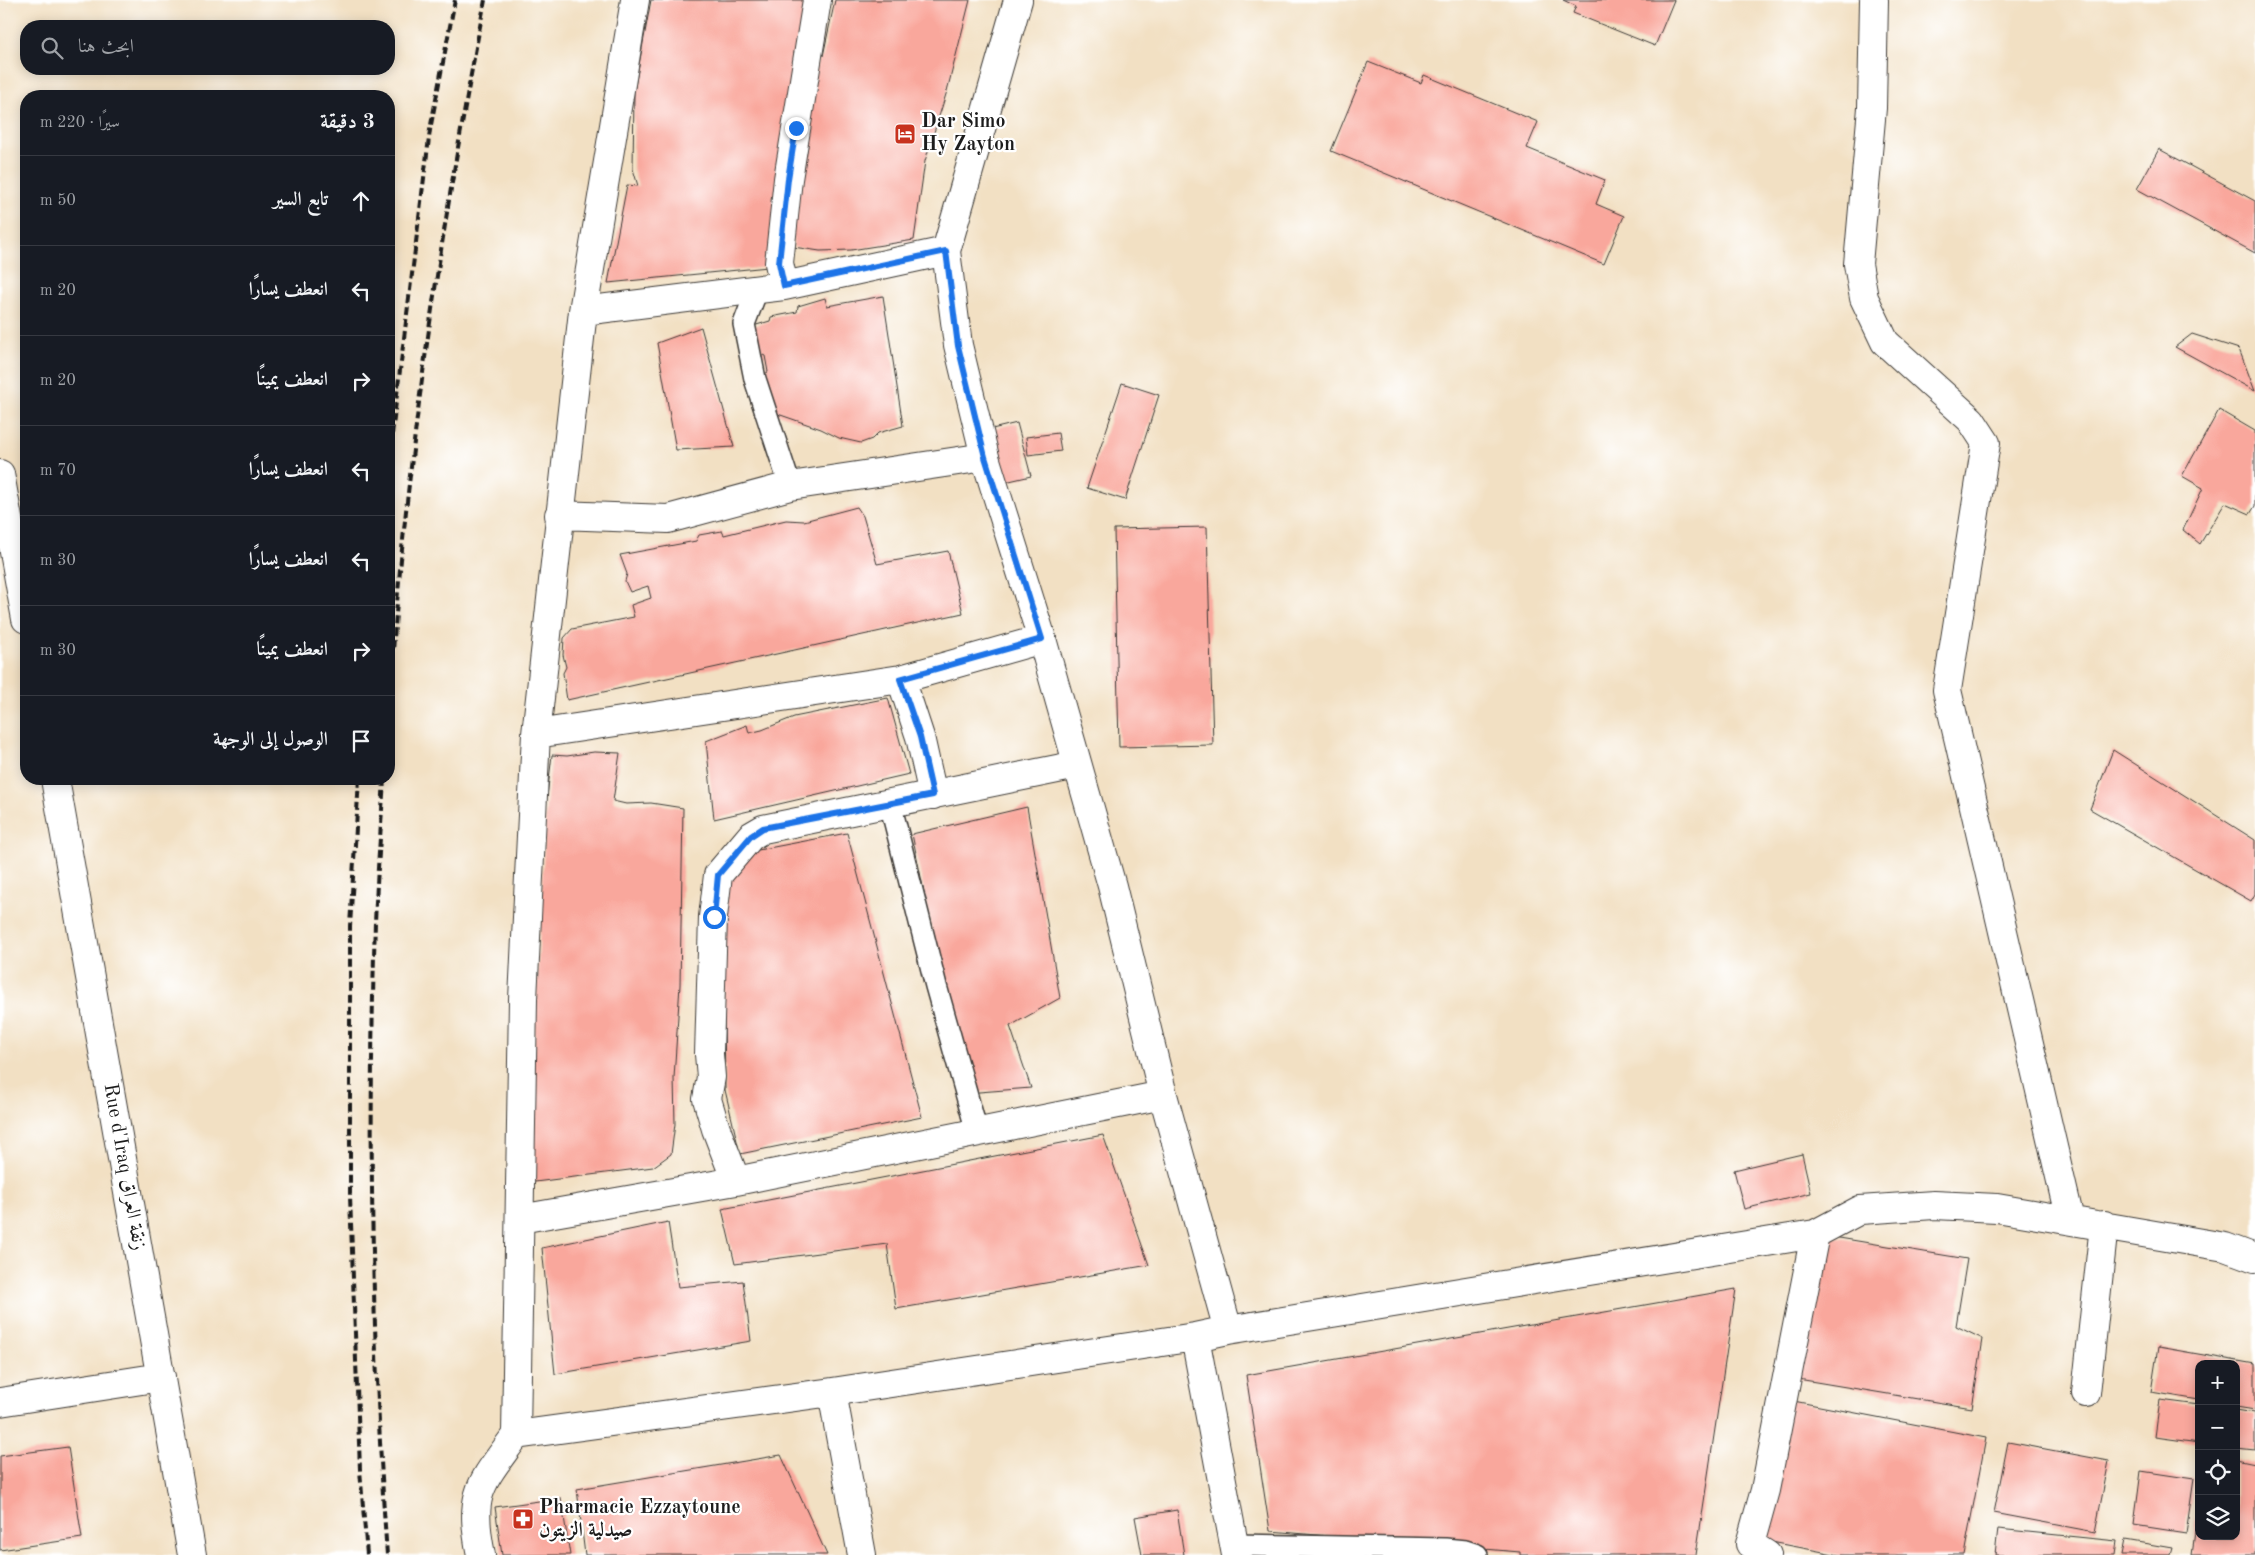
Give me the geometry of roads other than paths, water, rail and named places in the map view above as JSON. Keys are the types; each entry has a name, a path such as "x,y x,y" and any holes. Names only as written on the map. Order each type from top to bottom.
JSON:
{"street":[{"path":"481,1555 476,1518 479,1489 516,1436 523,999 536,734 583,310 635,0"},
{"path":"784,286 779,263 788,179 817,0"},
{"path":"1018,0 946,251 958,346 985,457 1042,639 1112,886 1163,1095 1228,1330"},
{"path":"1874,0 1872,108 1858,264 1864,298 1885,342 1971,420 1986,443 1947,690 2070,1220"},
{"path":"583,310 784,286 946,251"},
{"path":"559,515 668,518 790,486 985,457"},
{"path":"0,474 7,550 20,597"},
{"path":"536,734 900,679 1042,639"},
{"path":"900,679 920,737 933,795"},
{"path":"736,1181 716,1129 707,1099 711,1077 709,1054 714,917 718,875 751,836 763,828 1078,765"},
{"name":"Rue d'Iraq زنقة العراق","path":"56,785 192,1555"},
{"path":"520,1219 736,1181 1163,1095"},
{"path":"516,1436 832,1392 1195,1337 1815,1234 1860,1210 1934,1205 1997,1208 2225,1247 2255,1258"},
{"path":"2086,1393 2104,1225"},
{"path":"1753,1551 1815,1234"},
{"path":"1195,1337 1235,1550"},
{"path":"0,1402 161,1377"},
{"path":"832,1392 862,1555"}],"lane":[{"path":"757,290 744,324 755,379 790,486"},
{"path":"890,803 936,986 977,1132"},
{"path":"1235,1550 1445,1549 1465,1551 1478,1555"}],"railway":[{"path":"395,410 430,130 455,0"},
{"path":"395,632 404,530 426,352 453,176 485,0"},
{"path":"359,785 350,926 350,1196 360,1470 367,1555"},
{"path":"384,785 375,923 372,1160 375,1318 387,1555"}],"place":[{"name":"Dar Simo Hy Zayton","path":"905,134"},
{"name":"Pharmacie Ezzaytoune صيدلية الزيتون","path":"523,1519"}]}
